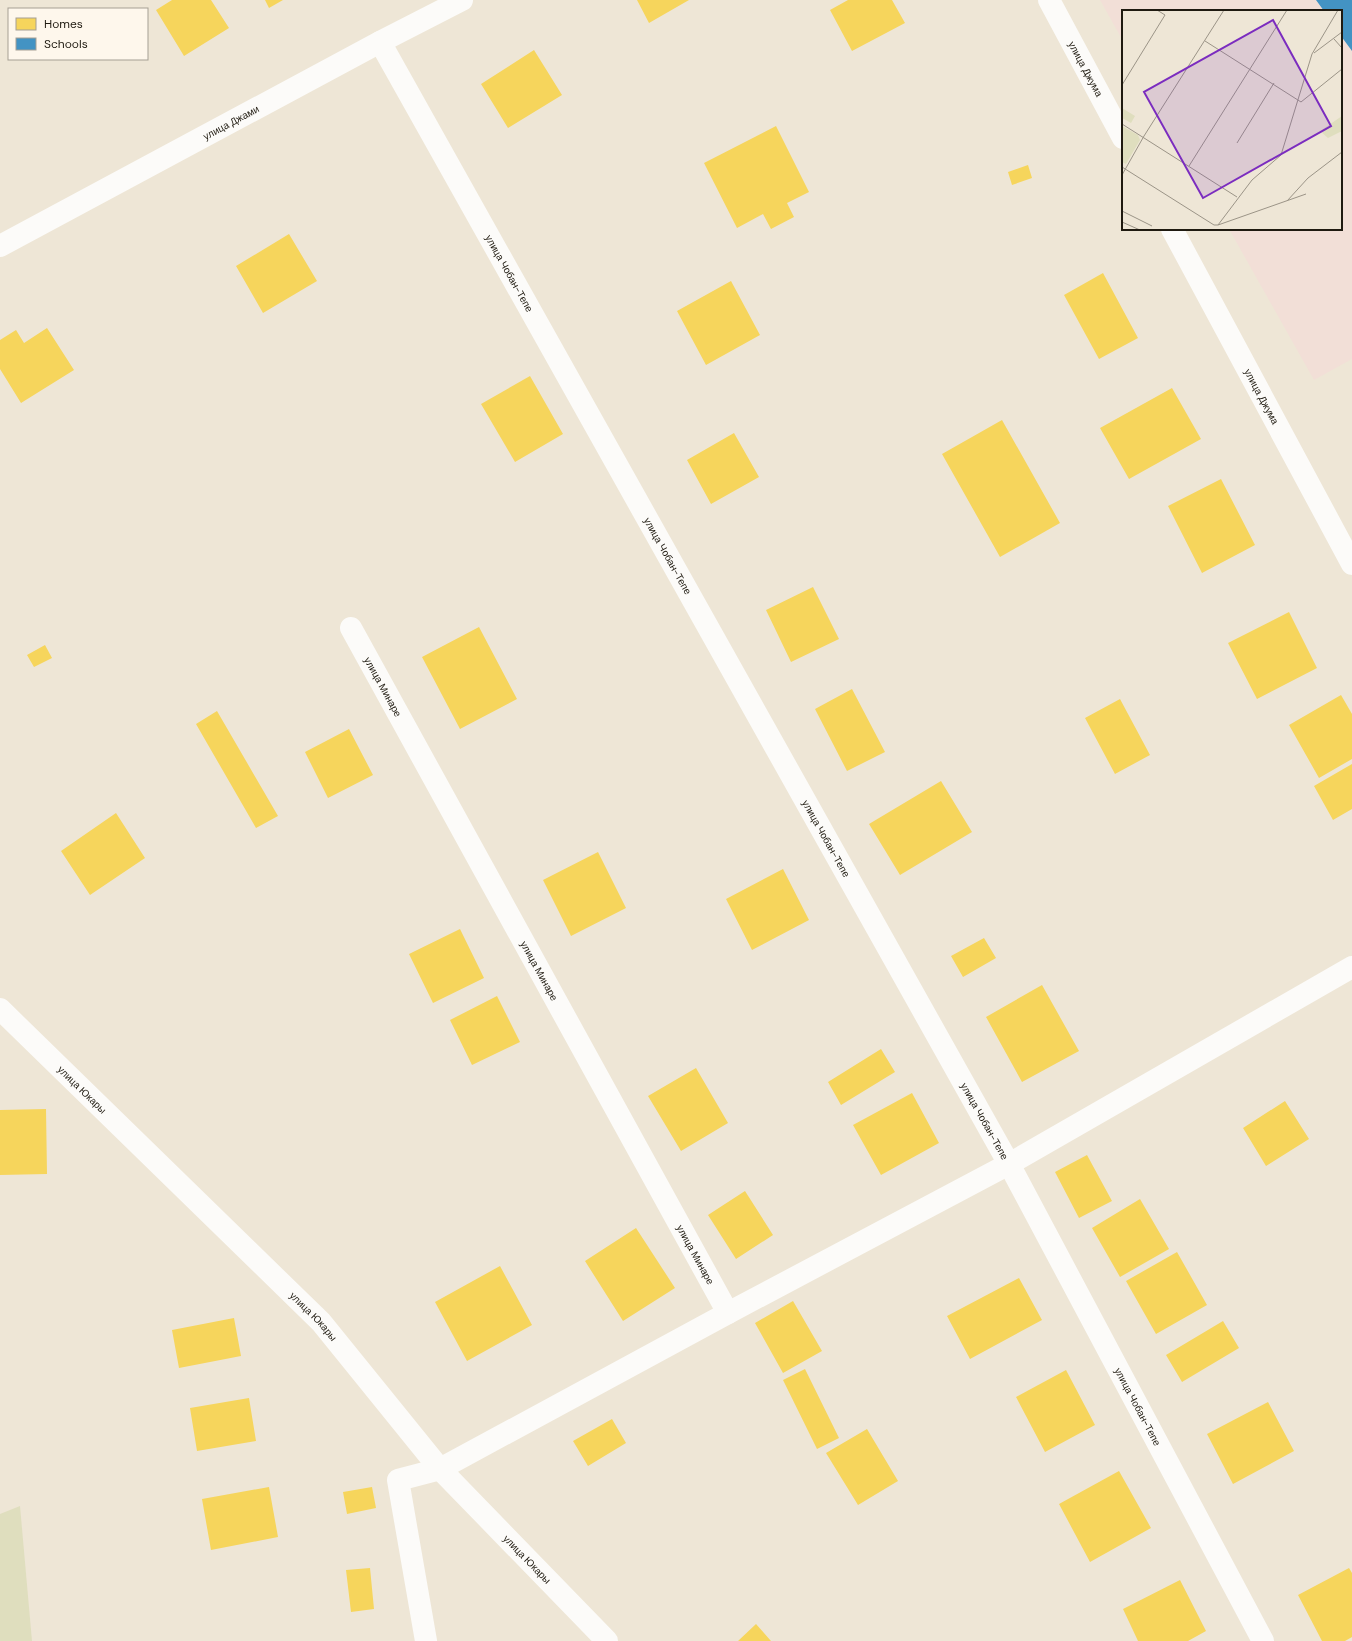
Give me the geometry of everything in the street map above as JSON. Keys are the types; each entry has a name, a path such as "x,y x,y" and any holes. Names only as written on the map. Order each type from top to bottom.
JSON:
{"street":[{"name":"улица Джами","path":"0,246 380,42 462,0"},
{"name":"улица Джума","path":"1048,0 1122,136"},
{"name":"улица Чобан-Тепе","path":"380,42 1009,1164 1263,1641"},
{"name":"улица Джума","path":"1173,230 1352,564"},
{"name":"улица Минаре","path":"351,628 728,1313"},
{"path":"426,1641 398,1480 440,1469 728,1313 1009,1164 1352,967"},
{"name":"улица Юкары","path":"0,1009 320,1322 440,1469 608,1641"}],"shaded area":[{"path":"1100,0 1352,0 1352,359 1314,380 1230,230 1342,230 1342,10 1122,10 1122,39"}],"green space":[{"path":"20,1506 32,1641 0,1641 0,1514"}],"building: Homes":[{"path":"172,0 211,0 229,28 184,56 156,10"},
{"path":"265,0 283,0 269,8"},
{"path":"637,0 689,0 649,23"},
{"path":"848,0 892,0 905,23 852,51 830,10"},
{"path":"534,50 562,95 508,128 481,84"},
{"path":"776,126 809,192 787,203 794,217 771,229 763,214 737,228 704,163"},
{"path":"1028,165 1032,178 1012,185 1008,172"},
{"path":"289,234 317,281 263,313 236,266"},
{"path":"1103,273 1138,338 1099,359 1064,295"},
{"path":"731,281 760,335 706,365 677,311"},
{"path":"47,328 74,370 21,403 0,369 0,340 16,330 24,343"},
{"path":"530,376 563,434 515,462 481,404"},
{"path":"1172,388 1201,439 1129,479 1100,428"},
{"path":"1002,420 1060,523 1000,557 942,454"},
{"path":"734,433 759,477 711,504 687,460"},
{"path":"1221,479 1255,545 1202,573 1168,506"},
{"path":"813,587 839,639 791,662 766,610"},
{"path":"1289,612 1317,668 1257,699 1228,643"},
{"path":"479,627 517,699 460,729 422,657"},
{"path":"45,645 52,658 34,667 27,655"},
{"path":"852,689 885,752 847,771 815,709"},
{"path":"1341,695 1352,714 1352,759 1319,778 1289,725"},
{"path":"1120,699 1150,755 1115,774 1085,718"},
{"path":"217,711 278,816 256,828 196,724"},
{"path":"349,729 373,775 328,798 305,752"},
{"path":"1352,764 1352,809 1333,820 1314,786"},
{"path":"941,781 972,832 900,875 869,824"},
{"path":"116,813 145,858 90,895 61,851"},
{"path":"598,852 626,908 571,936 543,880"},
{"path":"783,869 809,920 752,950 726,899"},
{"path":"460,929 484,978 433,1003 409,954"},
{"path":"984,938 996,958 963,977 951,956"},
{"path":"1042,985 1079,1051 1022,1082 986,1017"},
{"path":"497,996 520,1042 472,1065 450,1020"},
{"path":"881,1049 895,1072 841,1105 828,1082"},
{"path":"696,1068 728,1123 681,1151 648,1096"},
{"path":"912,1093 939,1143 881,1175 853,1125"},
{"path":"1285,1101 1309,1139 1266,1166 1243,1128"},
{"path":"46,1109 47,1174 0,1175 0,1110"},
{"path":"1087,1155 1112,1201 1079,1218 1055,1172"},
{"path":"745,1191 773,1235 736,1259 708,1215"},
{"path":"1140,1199 1169,1249 1120,1277 1092,1228"},
{"path":"636,1228 675,1288 623,1321 585,1261"},
{"path":"1177,1252 1207,1305 1156,1334 1126,1281"},
{"path":"500,1266 532,1325 467,1361 435,1302"},
{"path":"1019,1278 1042,1320 970,1359 947,1316"},
{"path":"793,1301 822,1351 783,1373 755,1323"},
{"path":"234,1318 241,1356 179,1368 172,1330"},
{"path":"1223,1321 1239,1348 1182,1382 1166,1355"},
{"path":"805,1369 839,1438 817,1449 783,1380"},
{"path":"1066,1370 1095,1425 1045,1452 1016,1397"},
{"path":"249,1398 256,1441 197,1451 190,1408"},
{"path":"1268,1402 1294,1451 1233,1484 1207,1434"},
{"path":"612,1419 626,1443 588,1466 573,1441"},
{"path":"867,1429 898,1481 858,1505 826,1453"},
{"path":"1119,1471 1151,1528 1090,1562 1059,1504"},
{"path":"269,1487 278,1537 211,1550 202,1499"},
{"path":"372,1487 376,1508 347,1514 343,1492"},
{"path":"370,1568 374,1609 351,1612 346,1570"},
{"path":"1349,1568 1352,1573 1352,1637 1345,1641 1322,1641 1298,1595"},
{"path":"1180,1580 1206,1631 1188,1641 1138,1641 1123,1609"},
{"path":"756,1624 771,1641 738,1641"}],"building: Schools":[{"path":"1316,0 1352,0 1352,51 1342,37 1342,10 1323,10"}]}
